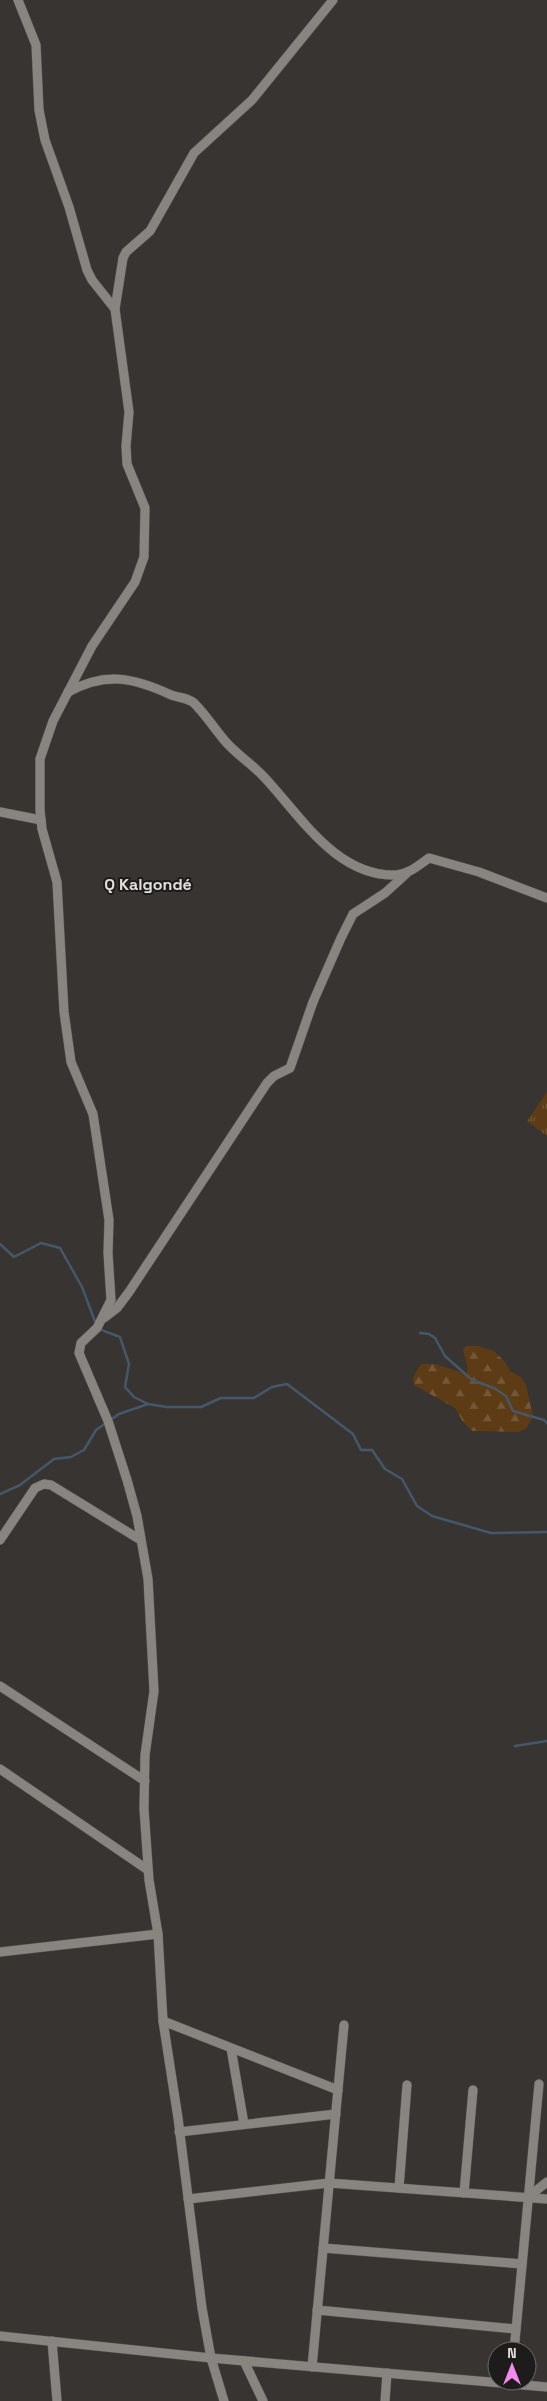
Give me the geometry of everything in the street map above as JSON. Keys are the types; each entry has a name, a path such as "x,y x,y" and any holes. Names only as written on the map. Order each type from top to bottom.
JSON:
{"street":[{"path":"18,0 36,45 38,110 45,140 69,207 87,270 92,280 115,308"},
{"path":"224,2401 211,2358 201,2299 163,2021 158,1934 148,1870 145,1755 154,1692 148,1579 139,1538 137,1516 108,1421 79,1353 81,1343 97,1328 111,1300 106,1197 92,1114 71,1062 64,1012 57,882 41,820 40,759 53,722 67,692 92,646 135,582 144,557 145,508 127,464 126,446 129,412 115,308 123,258 150,231 175,183 194,153 252,100 333,0"},
{"path":"67,692 86,682 115,678 133,681 193,703 235,752 262,775 330,850 368,871 382,874 408,873"},
{"path":"0,812 41,820"},
{"path":"102,1319 117,1308 129,1292 267,1083 274,1076 290,1068 313,1002 341,938 354,914 430,858 479,872 547,898"},
{"path":"0,1540 35,1488 44,1484 52,1485 139,1538"},
{"path":"0,1686 145,1781"},
{"path":"0,1769 148,1870"},
{"path":"0,1952 158,1934"},
{"path":"163,2021 338,2090"},
{"path":"312,2367 344,2025"},
{"path":"231,2048 244,2124"},
{"path":"515,2341 539,2084"},
{"path":"399,2188 407,2085"},
{"path":"464,2193 472,2090"},
{"path":"179,2132 336,2114"},
{"path":"528,2197 547,2182"},
{"path":"188,2199 329,2184 547,2199"},
{"path":"323,2248 522,2264"},
{"path":"317,2310 516,2329"},
{"path":"0,2336 244,2361 487,2380"},
{"path":"52,2341 57,2401"},
{"path":"244,2361 263,2401"},
{"path":"385,2401 386,2373"}],"green space":[{"path":"547,1092 547,1136 527,1121"},
{"path":"466,1346 478,1346 494,1351 505,1362 510,1371 521,1377 526,1385 533,1417 526,1429 518,1432 472,1431 463,1422 455,1408 414,1385 413,1377 421,1364 435,1364 466,1374 468,1370 463,1350"}],"waterway":[{"path":"0,1244 14,1257 41,1243 60,1248 82,1287 96,1324"},
{"path":"99,1329 120,1337 129,1364 125,1387 134,1397 148,1404 167,1407 201,1407 221,1398 254,1398 272,1387 287,1384 353,1434 361,1450 372,1450 385,1469 402,1479 417,1506 432,1516 491,1533 547,1532"},
{"path":"420,1333 429,1334 435,1338 445,1356 472,1380 494,1388 506,1396 513,1411 544,1420 547,1423"},
{"path":"0,1494 20,1485 54,1459 71,1457 84,1450 96,1430 119,1414 148,1404"},
{"path":"515,1746 547,1741"}],"district":[{"name":"Q Kalgondé","path":"148,884"}]}
